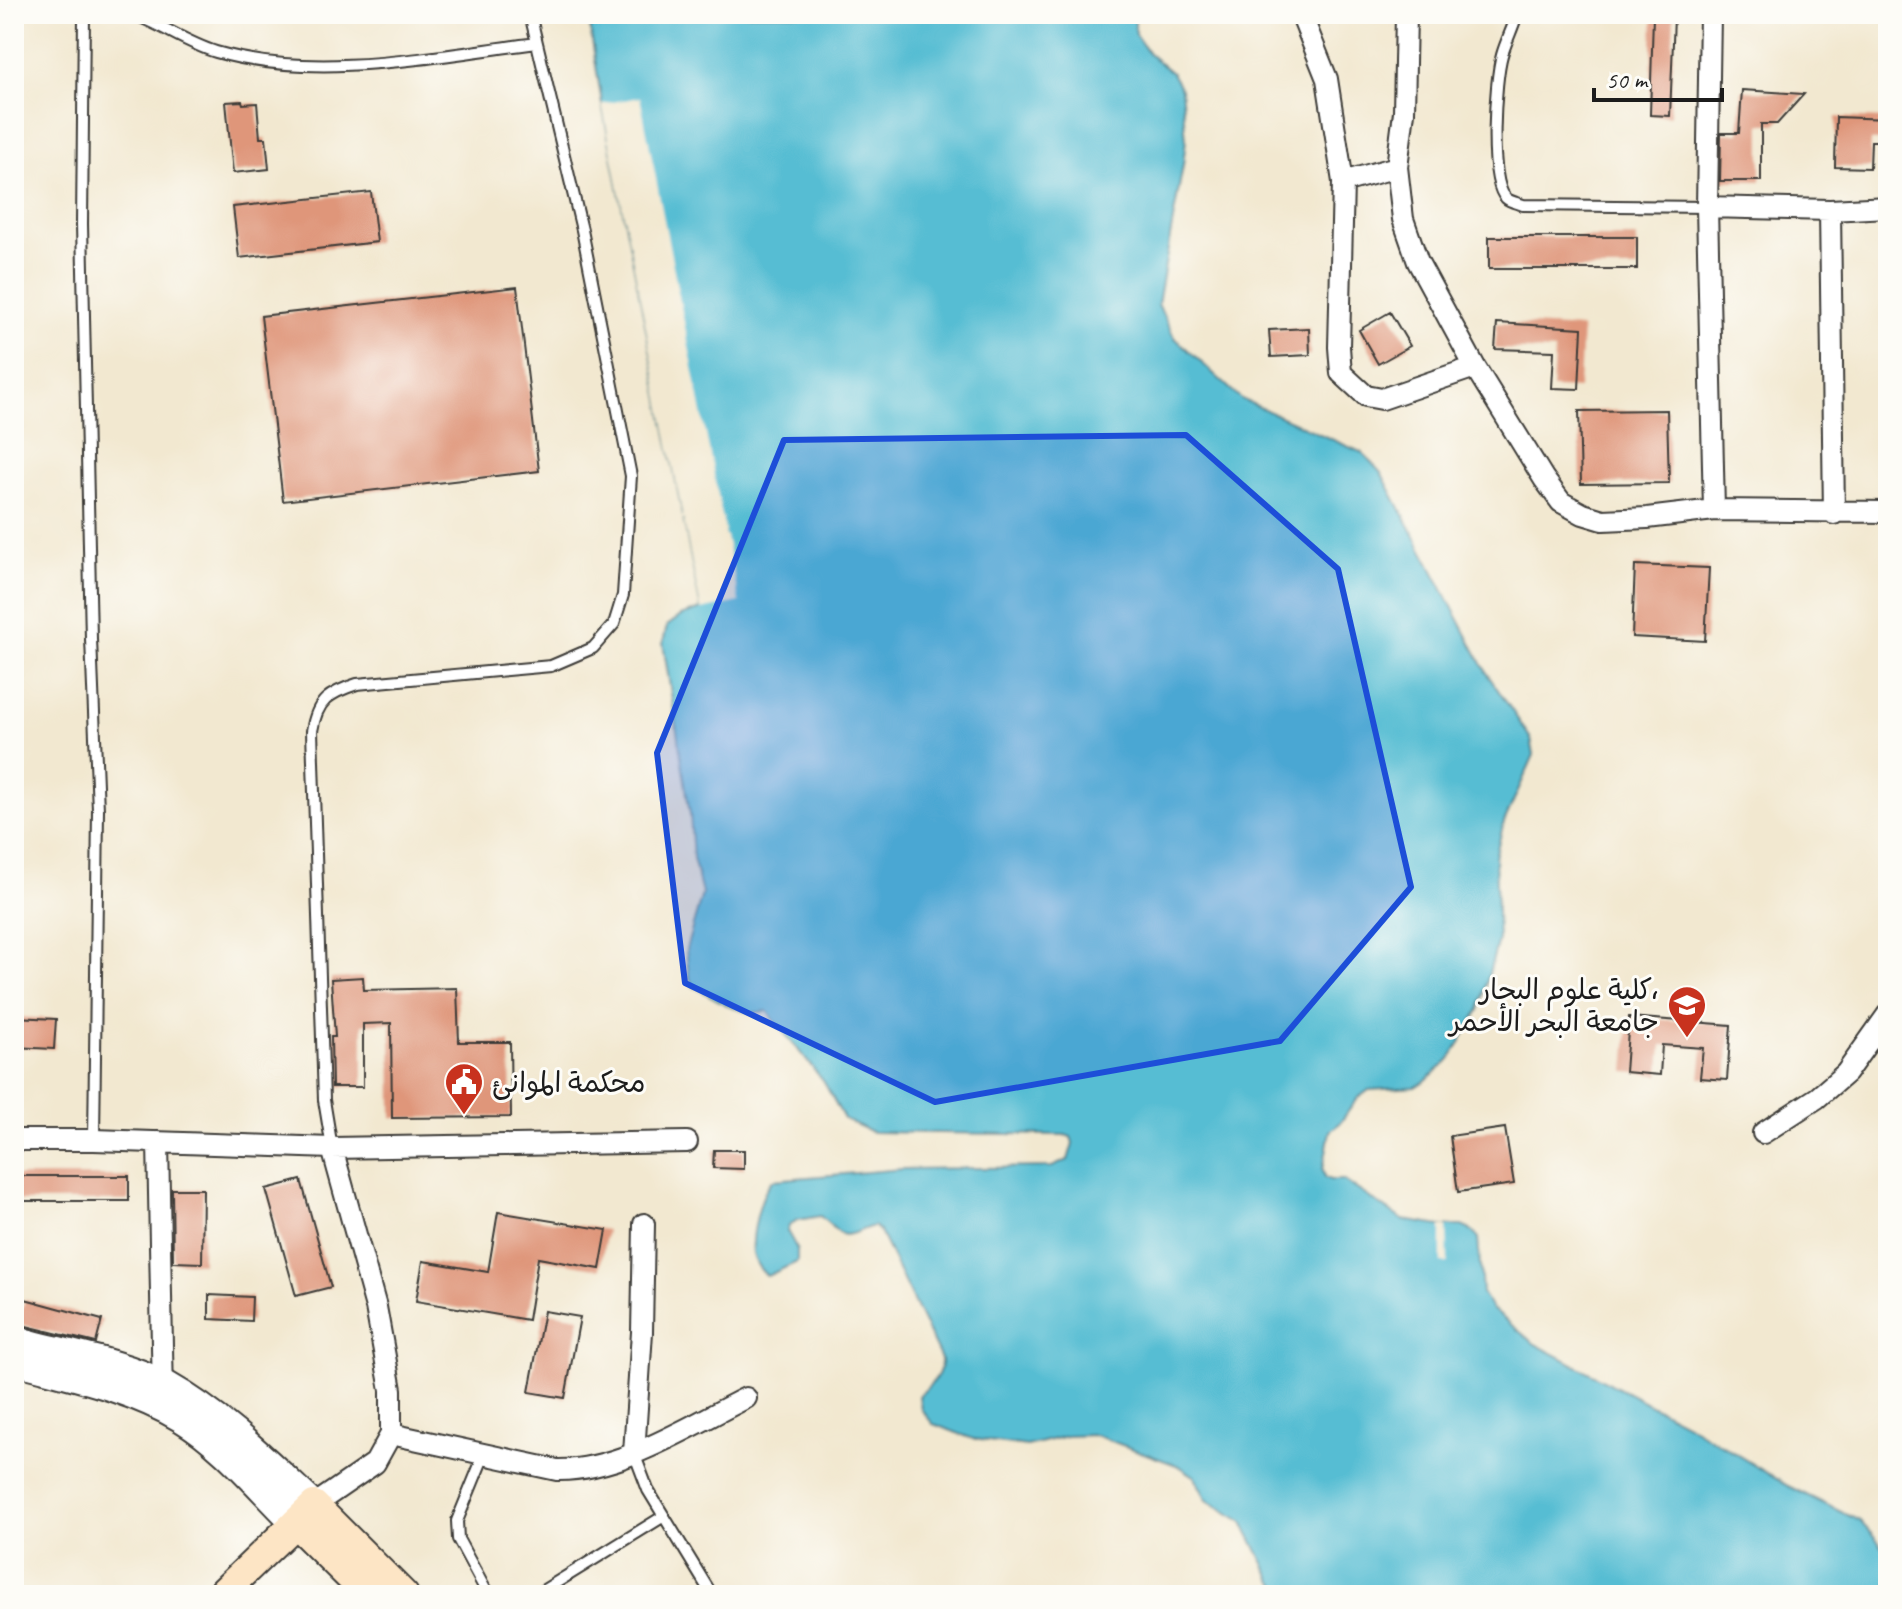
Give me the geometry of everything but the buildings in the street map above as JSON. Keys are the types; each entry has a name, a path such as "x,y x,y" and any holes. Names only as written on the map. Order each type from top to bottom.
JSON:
{"main road":[{"path":"220,1595 304,1514"},
{"path":"304,1514 368,1595"},
{"path":"304,1514 404,1595"}],"street":[{"path":"1301,14 1327,79 1343,182 1341,373 1366,396 1382,399 1475,367"},
{"path":"1406,14 1404,112 1397,167 1403,219 1418,262 1475,367 1561,502 1603,520 1714,510 1834,514 1888,512"},
{"path":"1710,14 1707,207 1714,510"},
{"path":"1343,182 1397,167"},
{"path":"1707,207 1830,210 1888,207"},
{"path":"1830,210 1834,514"},
{"path":"1763,1133 1817,1098 1846,1073 1888,1014"},
{"path":"14,1140 332,1148 687,1142"},
{"path":"158,1142 163,1396"},
{"path":"14,1339 116,1366 163,1396 185,1421 304,1514 375,1463 391,1434 391,1390 376,1307 332,1148"},
{"path":"634,1453 642,1332 644,1224"},
{"path":"14,1361 114,1388 163,1396"},
{"path":"391,1434 557,1470 581,1470 634,1453 746,1398"}],"lane":[{"path":"84,14 82,224 98,810 94,1140"},
{"path":"132,14 214,51 264,61 351,66 537,43"},
{"path":"332,1148 324,1100 312,731 320,703 330,695 357,684 551,666 593,648 614,624 623,595 631,476 582,230 530,14"},
{"path":"1517,14 1502,56 1496,89 1495,148 1499,186 1506,199 1523,205 1707,207"},
{"path":"634,1453 648,1490 712,1595"},
{"path":"484,1455 457,1521 458,1539 490,1595"},
{"path":"536,1595 664,1516"}],"highlighted area":[{"path":"1186,435 1338,569 1411,887 1280,1041 935,1102 685,983 657,753 784,440"}],"water":[{"path":"588,14 1135,14 1135,34 1149,54 1172,73 1181,89 1186,139 1158,304 1174,337 1241,399 1363,453 1382,474 1488,675 1531,739 1534,755 1504,822 1495,857 1498,940 1479,1010 1449,1061 1426,1080 1415,1087 1369,1090 1357,1099 1340,1123 1330,1131 1323,1169 1325,1177 1343,1180 1403,1220 1462,1226 1473,1231 1478,1238 1482,1293 1492,1309 1535,1344 1689,1425 1788,1486 1860,1521 1888,1553 1888,1595 1285,1595 1273,1581 1243,1522 1207,1500 1194,1476 1179,1466 1095,1435 1066,1436 1027,1446 973,1439 933,1424 921,1409 919,1396 937,1376 941,1359 880,1232 874,1226 844,1235 820,1216 798,1220 789,1225 787,1231 797,1249 797,1262 767,1276 760,1269 753,1254 753,1236 760,1204 773,1180 903,1169 1052,1167 1068,1160 1073,1143 1071,1137 1065,1135 872,1132 844,1119 824,1082 767,1011 751,1013 730,1007 693,986 686,949 702,894 693,858 690,814 663,643 667,626 681,616 701,609 602,104"}],"pier":[{"path":"640,97 739,602 701,610 602,104"},
{"path":"1441,1226 1447,1226 1448,1263 1441,1263"}],"place":[{"name":"كلية علوم البحار، جامعة البحر الأحمر","path":"1687,1039"},
{"name":"محكمة الموانئ","path":"464,1116"}]}
